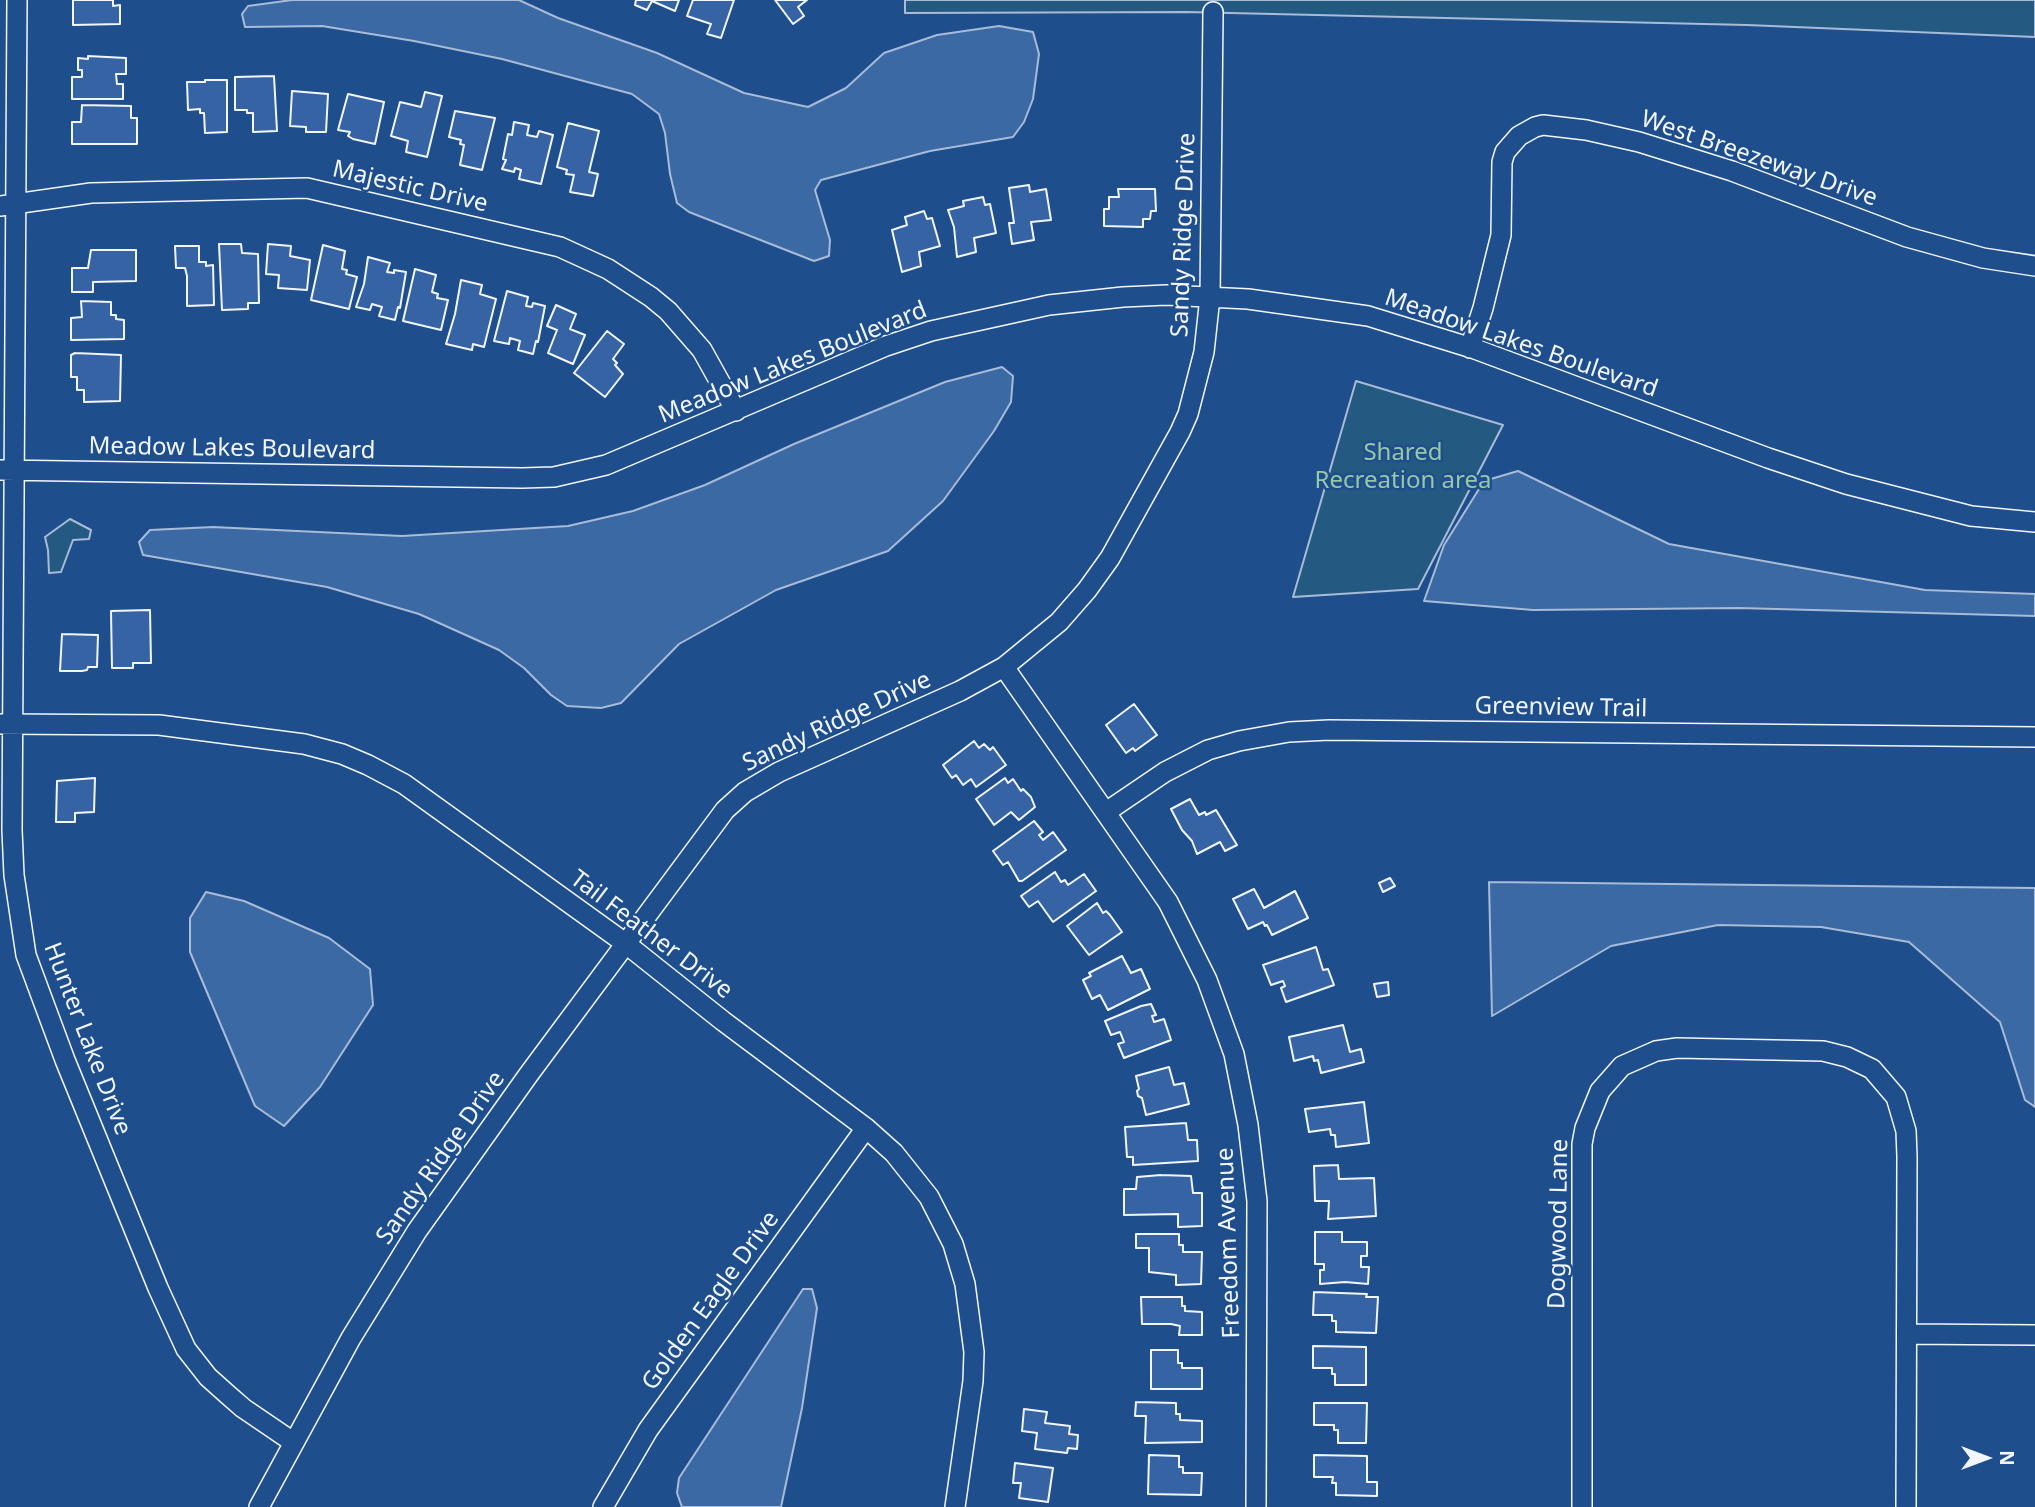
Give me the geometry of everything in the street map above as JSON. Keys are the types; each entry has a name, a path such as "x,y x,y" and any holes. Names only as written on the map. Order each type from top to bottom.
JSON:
{"street":[{"name":"Hunter Lake Drive","path":"18,0 8,204 6,724 14,875 26,955 158,1288 186,1349 208,1377 243,1408 293,1442"},
{"name":"Sandy Ridge Drive","path":"259,1507 351,1338 417,1231 625,943 725,810 745,792 779,772 948,696 1004,667 1059,622 1110,558 1143,502 1188,414 1204,352 1210,297 1213,12"},
{"name":"West Breezeway Drive","path":"1471,348 1497,252 1502,223 1502,162 1505,152 1519,136 1543,125 1586,130 1639,142 1732,171 1907,237 1983,258 2035,266"},
{"name":"Majestic Drive","path":"8,204 91,193 307,188 560,247 608,269 668,311 702,350 737,411"},
{"name":"Meadow Lakes Boulevard","path":"7,470 554,477 606,465 886,346 967,322 1086,300 1166,295 1248,299 1368,316 1471,348 1768,458 1846,484 1971,516 2035,522"},
{"name":"Freedom Avenue","path":"1004,667 1152,877 1184,931 1223,1020 1241,1083 1254,1165 1258,1223 1256,1507"},
{"name":"Tail Feather Drive","path":"6,724 159,725 304,744 342,754 385,773 625,943 723,1021 866,1128 894,1153 929,1197 953,1244 965,1284 974,1352 973,1381 955,1507"},
{"name":"Greenview Trail","path":"1105,812 1165,772 1198,755 1226,744 1289,732 1329,730 2035,737"},
{"name":"Dogwood Lane","path":"1582,1507 1582,1144 1588,1117 1600,1091 1616,1072 1636,1058 1677,1048 1823,1051 1860,1062 1881,1078 1896,1097 1906,1131 1906,1507"},
{"name":"Golden Eagle Drive","path":"603,1507 648,1430 866,1128"},
{"path":"1907,1334 2035,1335"}],"green space":[{"path":"905,0 2035,0 2035,37 1747,25 1187,12 905,13"},
{"name":"Shared Recreation area","path":"1356,381 1503,425 1418,589 1293,597"},
{"path":"70,519 91,530 89,539 73,540 61,572 49,573 45,537"}],"shaded area":[{"path":"292,0 519,0 558,18 657,53 744,93 808,107 846,88 884,53 937,35 999,26 1033,32 1039,54 1033,99 1024,122 1013,137 930,151 821,180 815,190 830,240 829,256 814,261 689,212 677,203 665,133 659,114 632,94 502,59 414,41 322,26 245,27 242,14 248,6"},
{"path":"1002,367 1013,376 1011,402 994,431 943,501 888,551 776,590 679,644 621,703 601,708 567,706 499,650 419,614 327,587 143,555 139,542 150,530 213,527 402,536 568,526 633,511 705,485 794,444 945,382"},
{"path":"1518,471 1669,544 1925,590 2035,594 2035,616 1739,608 1533,610 1424,601 1444,545 1484,481"},
{"path":"1489,882 2035,888 2035,1107 2025,1100 2000,1022 1909,942 1821,927 1718,925 1611,946 1492,1016"},
{"path":"206,892 244,901 329,938 370,969 373,1005 320,1087 284,1126 255,1106 190,952 190,918"},
{"path":"803,1289 812,1289 817,1308 802,1408 781,1507 682,1507 677,1493 679,1478"}],"building":[{"path":"73,0 113,0 113,6 120,5 120,24 73,25"},
{"path":"636,0 679,0 675,11 652,1 647,10 635,5"},
{"path":"693,0 734,0 721,38 707,34 711,24 687,16"},
{"path":"775,0 807,0 798,7 804,16 793,24"},
{"path":"88,56 126,58 126,74 116,74 117,84 123,84 123,99 72,99 72,77 82,77 82,70 78,70 78,58 88,59"},
{"path":"274,76 277,131 253,132 253,113 235,110 235,77"},
{"path":"227,80 227,132 205,133 204,113 200,113 200,109 188,110 187,82"},
{"path":"292,91 328,94 326,132 306,132 306,127 290,126"},
{"path":"425,92 442,96 427,157 406,152 408,141 391,136 400,102 421,107"},
{"path":"348,94 384,102 375,144 353,139 348,136 350,132 338,130"},
{"path":"82,105 131,106 131,118 137,118 137,144 72,144 72,122 81,122"},
{"path":"455,111 495,118 482,170 460,165 464,145 460,144 461,140 449,137"},
{"path":"514,122 529,125 527,135 537,137 539,131 553,135 541,184 519,179 521,170 515,168 514,172 502,169 506,160 503,159 508,134 512,135"},
{"path":"568,123 599,131 589,172 598,174 593,196 570,192 574,175 566,174 567,170 557,167"},
{"path":"1029,185 1030,192 1046,189 1051,220 1031,222 1034,240 1012,244 1009,223 1014,223 1009,188"},
{"path":"1118,189 1155,189 1156,211 1151,211 1150,219 1143,219 1143,227 1104,226 1104,209 1109,209 1109,197 1119,197"},
{"path":"983,197 985,205 990,204 996,233 974,238 976,252 957,257 954,227 948,210 964,206 963,201"},
{"path":"924,211 927,219 932,218 940,246 919,252 921,266 902,272 892,230 907,225 905,217"},
{"path":"219,244 241,244 242,253 258,254 259,303 248,303 248,309 222,310"},
{"path":"268,244 291,246 290,256 310,260 307,290 278,288 279,275 266,274"},
{"path":"323,245 345,251 342,269 347,270 346,274 357,277 349,309 311,300"},
{"path":"175,246 199,246 199,262 206,262 206,266 213,265 214,305 187,306 187,276 185,268 176,268"},
{"path":"91,250 136,250 136,281 93,282 93,292 72,292 72,268 88,268"},
{"path":"368,257 390,263 387,272 406,272 400,308 398,307 395,320 379,316 382,307 372,304 370,310 356,307 364,284"},
{"path":"415,269 436,275 432,292 438,294 437,298 448,300 441,330 403,321"},
{"path":"461,280 482,285 480,294 496,299 484,347 473,344 472,350 446,344"},
{"path":"507,291 528,297 526,306 532,307 533,303 545,306 533,354 518,350 520,341 510,338 509,344 494,341"},
{"path":"81,301 111,302 111,315 124,320 124,339 71,340 71,318 82,317"},
{"path":"556,305 576,314 570,329 585,335 573,364 548,353 557,330 547,326"},
{"path":"607,331 624,344 613,359 623,374 605,397 574,373"},
{"path":"71,355 121,355 120,401 84,402 84,390 77,390 77,377 71,377"},
{"path":"150,610 151,663 133,663 133,668 112,668 111,611"},
{"path":"62,634 98,635 97,667 88,667 82,671 60,671"},
{"path":"1134,704 1157,735 1135,751 1133,748 1126,753 1106,725"},
{"path":"974,741 979,748 984,744 990,750 993,747 1006,765 976,787 971,779 963,785 956,775 952,778 943,765"},
{"path":"95,778 94,812 75,813 75,822 56,822 57,781"},
{"path":"1005,778 1008,783 1013,779 1021,791 1023,789 1031,797 1035,807 1019,820 1011,812 994,825 976,799"},
{"path":"1190,799 1199,815 1216,810 1237,845 1225,851 1220,842 1197,854 1192,841 1182,830 1171,809"},
{"path":"1034,821 1043,832 1039,835 1043,840 1053,832 1066,850 1019,881 1008,862 1003,865 993,851"},
{"path":"1055,872 1061,882 1065,880 1068,885 1084,874 1096,891 1053,922 1038,901 1029,907 1021,896"},
{"path":"1390,878 1395,886 1383,892 1379,883"},
{"path":"1254,889 1264,908 1295,891 1308,918 1272,935 1263,922 1248,929 1233,899"},
{"path":"1097,903 1122,932 1089,955 1067,926"},
{"path":"1316,947 1323,970 1328,969 1334,985 1286,1002 1281,988 1285,986 1283,981 1271,985 1263,965"},
{"path":"1122,956 1131,973 1141,969 1150,989 1108,1010 1100,995 1092,999 1083,980 1091,976 1089,973"},
{"path":"1388,982 1389,995 1377,997 1374,984"},
{"path":"1151,1004 1156,1015 1152,1016 1154,1022 1164,1019 1171,1040 1124,1058 1118,1044 1124,1042 1120,1032 1111,1035 1105,1021"},
{"path":"1343,1025 1350,1052 1361,1049 1364,1062 1321,1073 1318,1060 1314,1061 1313,1056 1294,1061 1289,1037"},
{"path":"1169,1067 1174,1085 1184,1083 1189,1104 1146,1115 1142,1098 1138,1096 1136,1076"},
{"path":"1364,1102 1369,1143 1336,1147 1335,1135 1331,1135 1330,1129 1309,1132 1305,1109"},
{"path":"1186,1123 1188,1140 1197,1140 1198,1161 1133,1165 1133,1157 1127,1157 1125,1127"},
{"path":"1338,1165 1339,1179 1374,1178 1376,1216 1328,1219 1329,1201 1315,1201 1314,1166"},
{"path":"1191,1176 1193,1193 1202,1193 1202,1226 1178,1227 1178,1214 1124,1215 1124,1189 1136,1189 1137,1177"},
{"path":"1315,1232 1342,1232 1342,1242 1367,1242 1367,1256 1361,1256 1361,1267 1369,1267 1368,1284 1320,1284 1320,1270 1324,1270 1324,1264 1315,1264"},
{"path":"1136,1234 1179,1234 1179,1245 1183,1245 1183,1252 1202,1252 1201,1284 1176,1285 1176,1275 1149,1272 1149,1248 1136,1248"},
{"path":"1314,1292 1367,1294 1366,1297 1378,1297 1376,1333 1336,1332 1336,1321 1332,1321 1332,1315 1313,1315"},
{"path":"1141,1297 1182,1297 1185,1311 1202,1312 1202,1335 1179,1335 1180,1326 1171,1324 1142,1324"},
{"path":"1313,1346 1366,1347 1366,1385 1335,1385 1332,1368 1313,1368"},
{"path":"1151,1350 1178,1350 1178,1363 1182,1363 1182,1368 1202,1368 1202,1389 1151,1389"},
{"path":"1136,1402 1176,1403 1176,1414 1180,1414 1180,1420 1202,1421 1202,1442 1145,1443 1146,1416 1135,1416"},
{"path":"1314,1403 1367,1403 1366,1443 1338,1443 1338,1430 1334,1430 1334,1425 1314,1425"},
{"path":"1024,1409 1047,1412 1045,1423 1070,1426 1069,1434 1078,1435 1077,1449 1068,1448 1067,1453 1035,1449 1037,1433 1022,1431"},
{"path":"1149,1455 1179,1456 1179,1467 1183,1467 1183,1473 1202,1473 1201,1495 1148,1494"},
{"path":"1314,1455 1367,1456 1367,1482 1377,1482 1377,1496 1336,1495 1333,1477 1314,1477"},
{"path":"1015,1463 1053,1468 1048,1502 1019,1498 1021,1483 1013,1483"}]}
